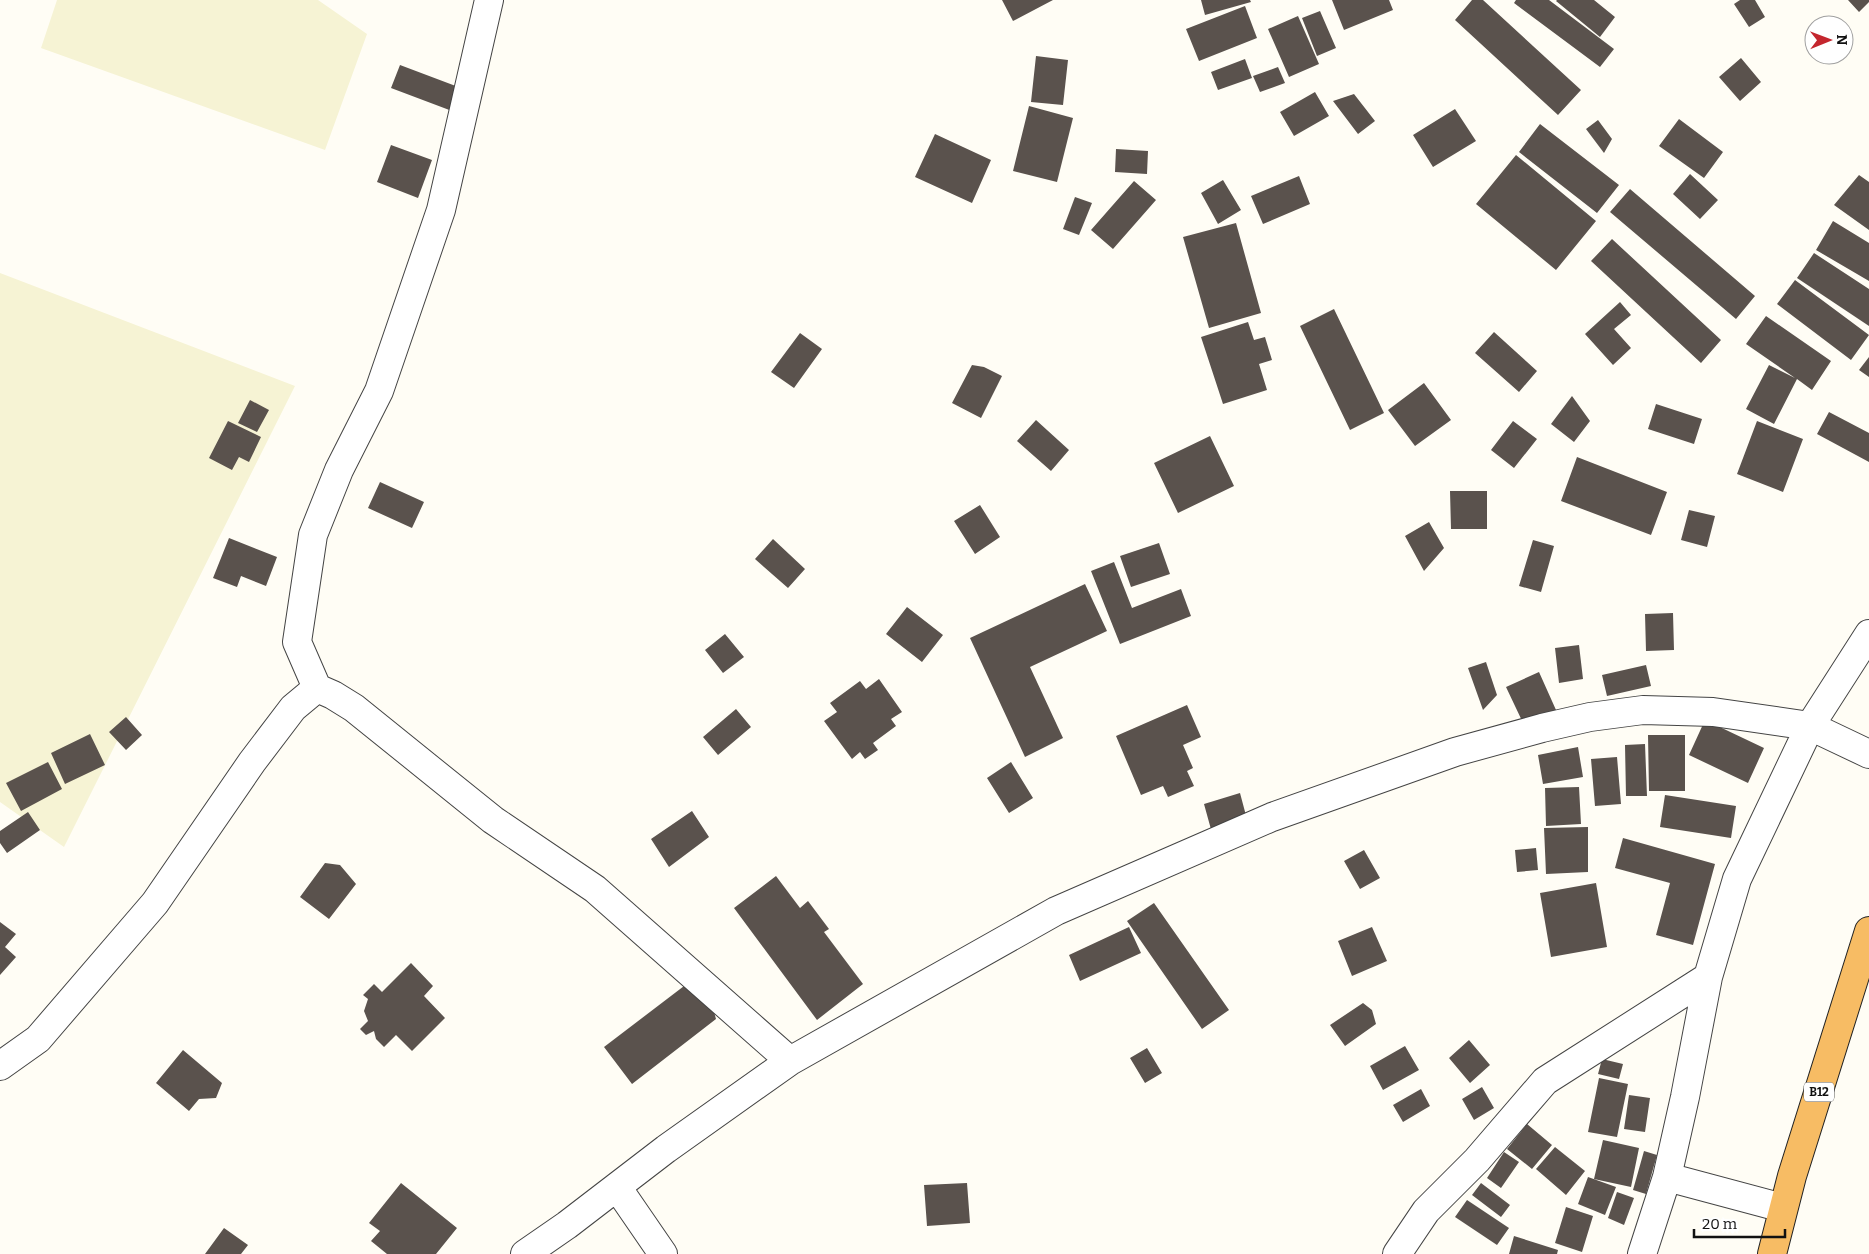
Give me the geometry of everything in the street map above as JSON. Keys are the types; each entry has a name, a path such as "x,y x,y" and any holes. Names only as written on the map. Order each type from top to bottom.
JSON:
{"highway":[{"name":"B12","path":"1772,1254 1783,1208 1869,931"}],"street":[{"path":"489,0 441,210 379,391 339,470 312,535 297,642 317,688 354,708 493,820 595,889 790,1061"},
{"path":"1642,1254 1667,1177 1685,1097 1708,977 1737,879 1810,726 1869,634"},
{"path":"0,1066 38,1039 155,903 258,754 293,708 317,688"},
{"path":"525,1254 666,1149 790,1061 1056,911 1272,817 1455,752 1590,717 1643,710 1713,712 1810,726 1869,754"},
{"path":"1397,1254 1426,1211 1476,1160 1545,1081 1708,977"},
{"path":"1667,1177 1783,1208"},
{"path":"616,1187 663,1254"}],"shaded area":[{"path":"57,0 318,0 367,34 325,150 41,48"},
{"path":"0,273 295,386 64,847 0,802"}],"building":[{"path":"1002,0 1053,0 1013,21"},
{"path":"1201,0 1250,0 1251,2 1205,15"},
{"path":"1332,0 1389,0 1393,10 1344,30"},
{"path":"1472,0 1483,0 1581,90 1558,115 1455,20"},
{"path":"1516,0 1549,0 1614,49 1600,67 1514,3"},
{"path":"1557,0 1594,0 1615,17 1600,37"},
{"path":"1740,0 1755,0 1765,17 1749,27 1734,4"},
{"path":"1848,0 1869,0 1869,2 1859,12"},
{"path":"1245,6 1257,38 1199,61 1186,29"},
{"path":"1320,11 1336,48 1317,56 1302,18"},
{"path":"1298,16 1319,64 1289,77 1268,29"},
{"path":"1036,56 1068,60 1063,105 1031,102"},
{"path":"1741,58 1761,82 1740,101 1719,77"},
{"path":"1245,59 1252,78 1218,90 1211,72"},
{"path":"400,65 461,88 452,111 391,88"},
{"path":"1278,67 1285,83 1260,92 1253,76"},
{"path":"1315,92 1329,116 1294,136 1280,112"},
{"path":"1354,94 1375,121 1358,134 1333,101"},
{"path":"1029,106 1073,118 1057,182 1013,171"},
{"path":"1455,109 1476,141 1433,167 1413,135"},
{"path":"1679,119 1723,152 1704,178 1659,146"},
{"path":"1598,120 1612,139 1604,153 1586,129"},
{"path":"1540,124 1619,185 1597,213 1519,152"},
{"path":"935,134 991,160 972,203 915,177"},
{"path":"391,145 432,160 418,198 377,182"},
{"path":"1116,149 1148,151 1147,174 1115,172"},
{"path":"1516,155 1596,221 1556,270 1476,204"},
{"path":"1690,174 1718,200 1700,219 1673,194"},
{"path":"1859,175 1869,182 1869,230 1834,205"},
{"path":"1299,176 1310,204 1263,224 1251,196"},
{"path":"1223,180 1241,210 1218,224 1201,193"},
{"path":"1134,181 1156,200 1113,249 1091,230"},
{"path":"1630,189 1755,296 1736,319 1610,212"},
{"path":"1075,197 1092,203 1079,235 1063,229"},
{"path":"1833,221 1869,243 1869,281 1816,250"},
{"path":"1236,223 1261,313 1209,328 1183,237"},
{"path":"1612,239 1721,340 1701,363 1591,261"},
{"path":"1814,253 1869,289 1869,326 1797,278"},
{"path":"1795,280 1869,335 1851,360 1777,304"},
{"path":"1620,302 1631,315 1614,329 1631,348 1613,365 1585,334"},
{"path":"1334,309 1384,413 1350,430 1300,326"},
{"path":"1766,316 1831,361 1812,390 1797,379 1774,424 1746,409 1769,365 1795,378 1746,344"},
{"path":"1248,322 1254,340 1265,337 1272,360 1259,364 1267,390 1223,404 1201,337"},
{"path":"1494,332 1537,371 1519,392 1475,353"},
{"path":"800,333 822,349 794,388 771,372"},
{"path":"1869,357 1869,377 1859,370"},
{"path":"972,365 984,367 1002,376 981,418 952,403"},
{"path":"1424,383 1451,420 1415,446 1388,410"},
{"path":"1572,396 1590,421 1574,442 1551,424"},
{"path":"250,400 269,410 257,432 238,423"},
{"path":"1656,404 1702,419 1694,444 1648,429"},
{"path":"1829,412 1869,433 1869,462 1817,434"},
{"path":"1036,420 1069,450 1051,471 1017,441"},
{"path":"228,421 261,437 249,462 239,457 232,470 209,458"},
{"path":"1513,421 1537,439 1514,468 1491,450"},
{"path":"1757,421 1803,439 1783,492 1737,474"},
{"path":"1210,436 1234,486 1178,513 1154,463"},
{"path":"1577,457 1667,492 1651,535 1561,501"},
{"path":"380,482 424,502 412,528 368,508"},
{"path":"1450,491 1487,491 1487,529 1451,529"},
{"path":"980,505 1000,537 975,554 954,521"},
{"path":"1689,510 1715,516 1707,547 1681,540"},
{"path":"1429,522 1444,548 1424,571 1405,536"},
{"path":"229,538 277,557 266,586 241,576 237,587 213,578"},
{"path":"773,539 805,569 788,588 755,559"},
{"path":"1533,540 1554,546 1541,592 1519,586"},
{"path":"1159,543 1170,574 1131,587 1120,556"},
{"path":"1114,562 1132,608 1181,589 1191,616 1120,644 1091,571"},
{"path":"1085,584 1107,631 1030,667 1063,738 1025,757 970,638"},
{"path":"907,607 943,635 922,662 886,634"},
{"path":"1673,613 1674,650 1646,651 1645,614"},
{"path":"725,634 744,657 723,673 705,650"},
{"path":"1579,645 1583,679 1559,683 1555,648"},
{"path":"1486,662 1497,695 1483,710 1468,668"},
{"path":"1646,665 1651,686 1607,696 1602,675"},
{"path":"1539,672 1556,710 1524,725 1506,687"},
{"path":"879,679 902,712 891,719 896,726 873,743 878,750 865,759 860,752 852,759 824,721 837,712 830,703 860,681 866,689"},
{"path":"1187,705 1201,737 1183,745 1193,768 1187,771 1194,786 1168,797 1163,786 1141,795 1116,736"},
{"path":"736,709 751,727 718,755 703,737"},
{"path":"126,717 142,735 126,750 109,732"},
{"path":"1705,720 1764,748 1748,783 1689,755"},
{"path":"90,734 105,765 65,784 51,753"},
{"path":"1648,735 1685,735 1685,791 1649,791"},
{"path":"1645,744 1647,796 1626,796 1625,745"},
{"path":"1578,747 1583,777 1543,784 1538,755"},
{"path":"1617,757 1621,804 1595,806 1591,759"},
{"path":"48,762 62,789 21,811 6,783"},
{"path":"1011,762 1033,798 1009,813 987,778"},
{"path":"1579,787 1581,824 1546,826 1545,788"},
{"path":"1240,793 1248,823 1212,833 1204,804"},
{"path":"1665,795 1736,806 1731,838 1660,827"},
{"path":"692,811 709,837 669,867 651,839"},
{"path":"28,812 40,830 7,853 0,843 0,831"},
{"path":"1588,827 1588,872 1546,874 1544,828"},
{"path":"1623,838 1715,864 1693,945 1656,935 1670,883 1615,868"},
{"path":"1536,848 1538,870 1517,872 1515,850"},
{"path":"1364,850 1380,878 1360,889 1344,861"},
{"path":"325,863 340,865 356,884 329,919 300,897"},
{"path":"776,876 800,908 808,901 829,929 824,932 863,984 817,1020 734,908"},
{"path":"1596,883 1607,947 1551,957 1540,893"},
{"path":"1154,903 1229,1010 1202,1029 1127,921"},
{"path":"0,922 16,934 5,947 16,957 0,975"},
{"path":"1129,927 1141,953 1080,981 1069,955"},
{"path":"1372,927 1387,961 1352,976 1338,941"},
{"path":"411,963 433,986 424,996 445,1018 412,1051 396,1035 384,1047 376,1039 374,1031 366,1035 360,1029 368,1021 364,1011 368,999 363,995 374,984 382,992"},
{"path":"688,983 711,1001 716,1019 632,1084 604,1047"},
{"path":"1363,1003 1372,1010 1376,1024 1345,1046 1330,1025"},
{"path":"1469,1040 1490,1065 1470,1083 1449,1058"},
{"path":"1405,1046 1419,1070 1383,1090 1370,1066"},
{"path":"1147,1048 1162,1073 1145,1083 1130,1058"},
{"path":"183,1050 222,1083 216,1098 199,1099 189,1111 156,1083"},
{"path":"1602,1059 1623,1064 1619,1079 1598,1074"},
{"path":"1599,1078 1628,1084 1617,1137 1588,1132"},
{"path":"1482,1087 1494,1108 1474,1120 1462,1099"},
{"path":"1421,1089 1430,1106 1403,1122 1393,1105"},
{"path":"1629,1095 1650,1098 1645,1132 1624,1129"},
{"path":"1527,1124 1552,1145 1532,1169 1507,1149"},
{"path":"1603,1140 1639,1148 1631,1187 1594,1179"},
{"path":"1555,1147 1585,1171 1566,1195 1536,1169"},
{"path":"1644,1151 1657,1155 1646,1194 1633,1190"},
{"path":"1504,1152 1519,1162 1501,1188 1487,1178"},
{"path":"1588,1177 1616,1187 1605,1215 1578,1204"},
{"path":"401,1183 457,1228 436,1254 387,1254 371,1241 380,1231 369,1223"},
{"path":"967,1183 970,1223 927,1226 924,1185"},
{"path":"1481,1183 1510,1205 1501,1217 1472,1195"},
{"path":"1617,1192 1634,1198 1624,1225 1608,1218"},
{"path":"1467,1200 1509,1228 1497,1245 1455,1217"},
{"path":"1566,1207 1593,1216 1582,1252 1555,1243"},
{"path":"224,1228 248,1245 241,1254 205,1254"},
{"path":"1514,1236 1558,1250 1557,1254 1509,1254"}]}
